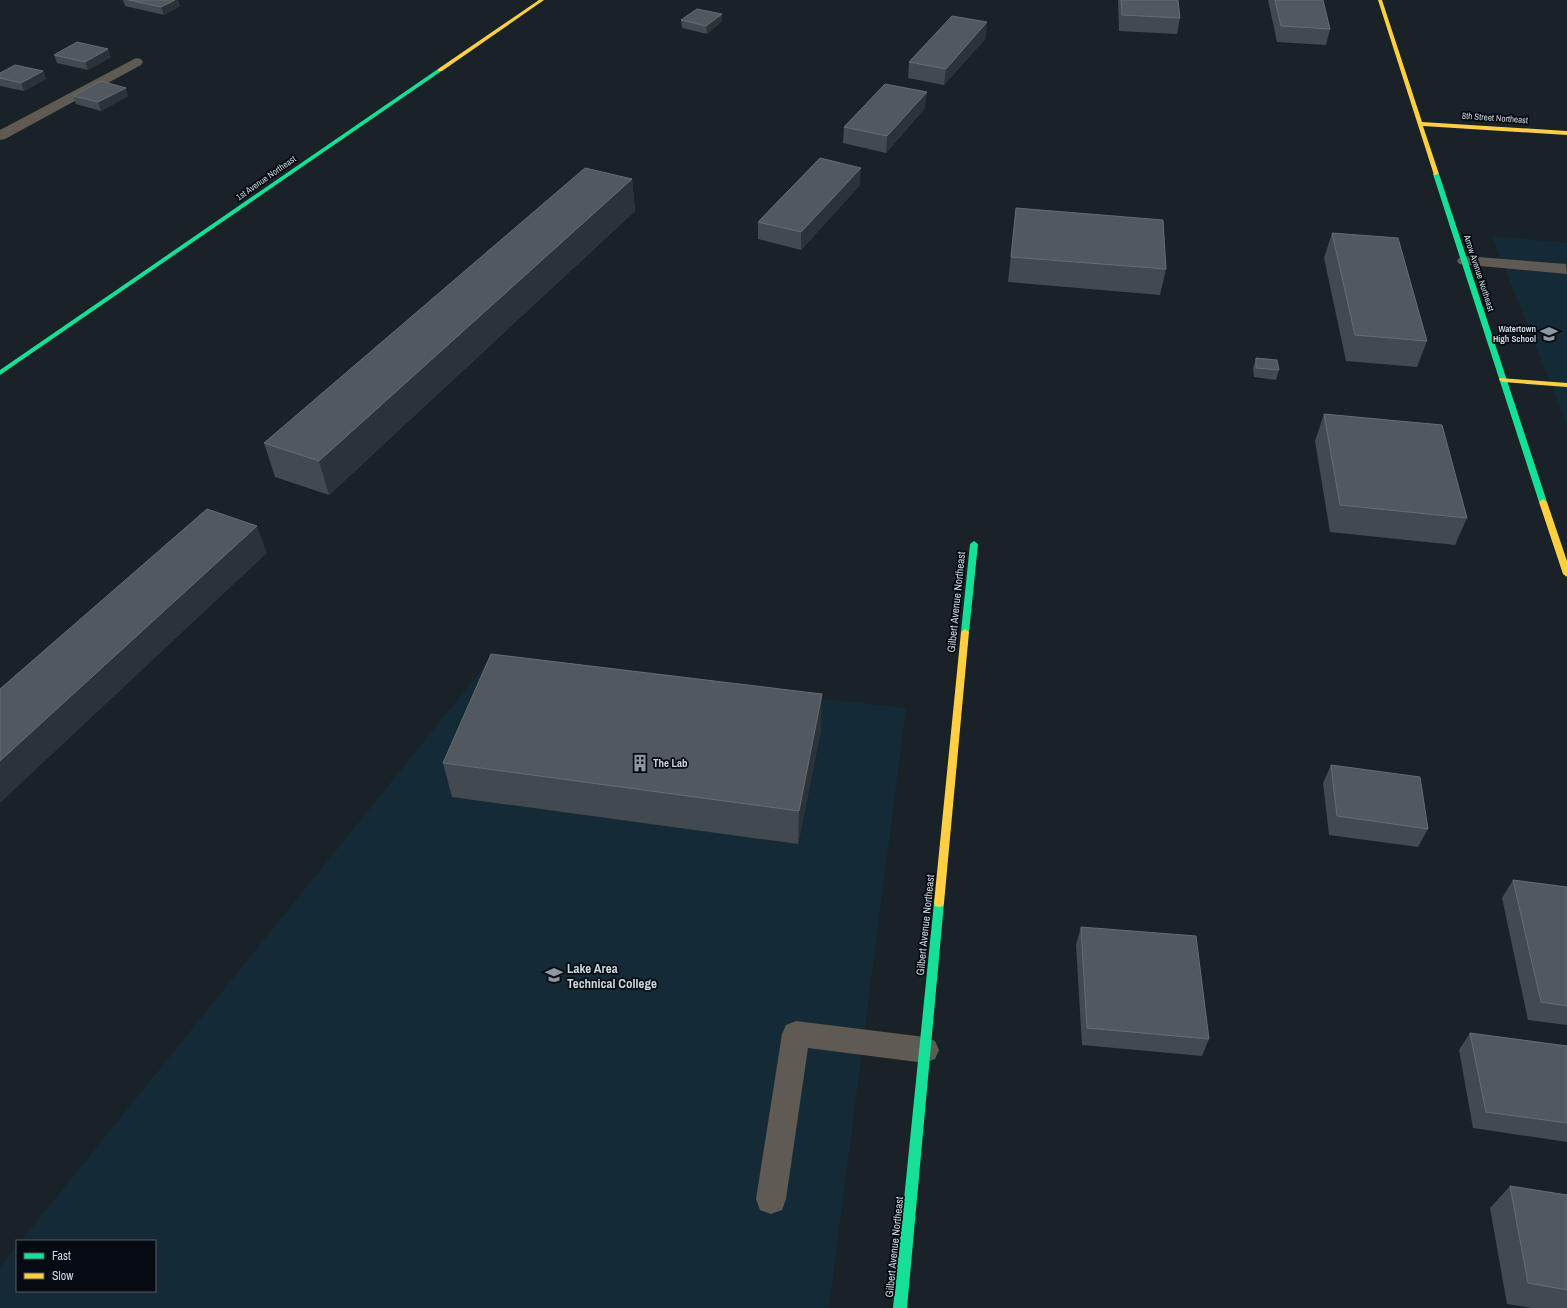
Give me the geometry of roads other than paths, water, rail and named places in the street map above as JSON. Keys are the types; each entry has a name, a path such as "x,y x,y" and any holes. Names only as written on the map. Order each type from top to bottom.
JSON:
{"street":[{"name":"1st Avenue Northeast","path":"0,372 542,0"},
{"name":"Arrow Avenue Northeast","path":"1380,0 1567,574"},
{"name":"8th Street Northeast","path":"1421,124 1567,133"},
{"path":"1503,380 1567,385"},
{"name":"Gilbert Avenue Northeast","path":"900,1308 974,544"}],"lane":[{"path":"0,136 136,62"},
{"path":"1465,260 1566,269"},
{"path":"771,1199 796,1034 925,1050"}],"place":[{"name":"Watertown High School","path":"1549,334"},
{"name":"The Lab","path":"640,763"},
{"name":"Lake Area Technical College","path":"554,975"}]}
